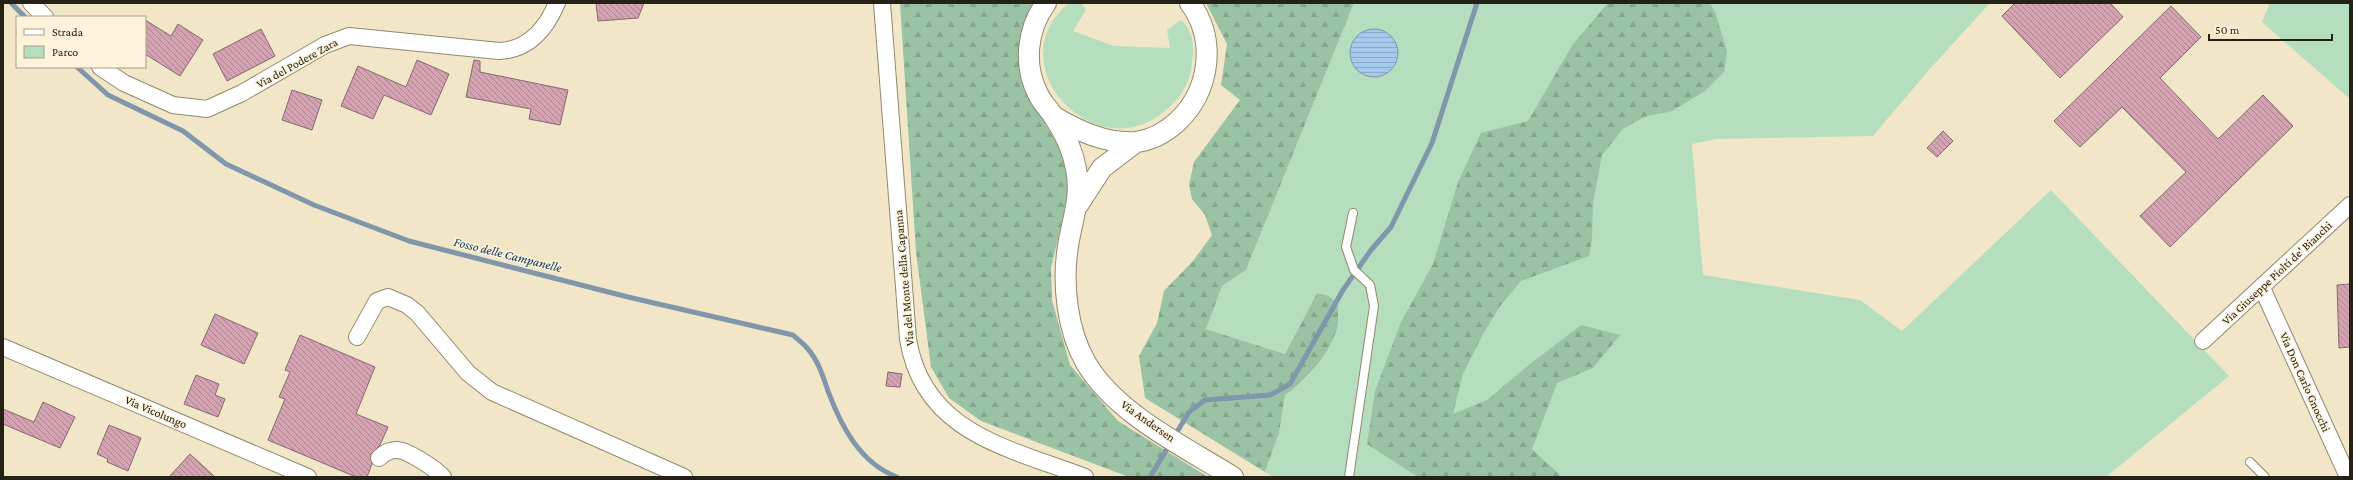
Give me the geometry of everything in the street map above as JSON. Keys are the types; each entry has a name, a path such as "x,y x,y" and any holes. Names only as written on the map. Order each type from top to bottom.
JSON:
{"street":[{"path":"31,3 44,16"},
{"name":"Via del Podere Zara","path":"102,68 124,83 173,105 207,109 242,93 325,45 349,36 499,51 510,49 530,41 540,34 557,3"},
{"name":"Via del Monte della Capanna","path":"882,3 908,339 919,379 937,405 961,426 1009,448 1085,477"},
{"name":"Via Andersen","path":"1046,3 1033,30 1029,46 1029,63 1038,94 1053,116 1074,159 1078,186 1077,207 1068,246 1065,284 1069,312 1078,346 1091,371 1128,410 1233,477"},
{"name":"Via Andersen","path":"1077,207 1102,168 1136,142 1156,136 1172,126 1191,106 1202,84 1207,62 1206,42 1198,17 1190,3"},
{"name":"Via Andersen","path":"1053,116 1085,134 1106,139 1136,142"},
{"name":"Via Giuseppe Piolti de' Bianchi","path":"2203,341 2350,206"},
{"name":"Via Don Carlo Gnocchi","path":"2262,288 2348,477"},
{"path":"358,337 377,300 388,297 407,305 417,313 468,373 492,392 684,477"},
{"name":"Via Vicolungo","path":"3,347 308,477"},
{"path":"379,458 386,452 397,449 419,460 442,477"}],"lane":[{"path":"1349,477 1374,306 1370,285 1354,270 1346,247 1353,213"},
{"path":"2250,462 2265,477"}],"green space":[{"path":"900,3 1035,3 1023,26 1019,48 1021,79 1033,104 1064,155 1069,192 1051,268 1052,300 1070,365 1118,421 1208,477 1129,477 981,421 949,398 931,367 916,252"},
{"path":"1069,3 1081,3 1086,10 1073,31 1114,46 1170,48 1167,30 1181,20 1186,25 1192,37 1193,56 1188,82 1175,102 1166,110 1139,126 1111,128 1085,119 1064,102 1049,80 1043,54 1049,27"},
{"path":"1206,3 1354,3 1246,270 1222,286 1206,329 1285,354 1317,293 1329,296 1338,304 1338,323 1331,343 1318,364 1301,382 1285,395 1279,433 1265,472 1145,398 1139,356 1157,323 1164,291 1193,261 1212,235 1205,215 1192,199 1189,185 1194,162 1240,100 1221,85 1227,44"},
{"path":"1354,3 1990,3 1928,71 1873,136 1716,139 1692,144 1703,275 1860,300 1902,331 2051,190 2229,376 2106,477 1273,477 1265,472 1279,433 1285,395 1303,382 1317,364 1338,324 1317,293 1285,354 1206,329 1222,286 1246,270"},
{"path":"1608,3 1710,3 1715,12 1727,51 1724,72 1705,91 1672,111 1644,117 1623,129 1602,155 1593,203 1592,239 1589,256 1521,281 1501,305 1483,334 1463,374 1453,414 1487,400 1525,368 1581,325 1620,335 1593,368 1557,383 1532,449 1562,477 1418,477 1367,444 1375,391 1401,322 1433,264 1458,182 1481,133 1528,121 1573,44"},
{"path":"2270,3 2350,3 2350,99 2262,22"}],"water":[{"path":"1374,29 1383,31 1391,36 1396,44 1398,53 1396,62 1391,70 1383,75 1374,77 1365,75 1357,70 1352,62 1350,53 1352,44 1357,36 1365,31"}],"building":[{"path":"596,3 644,3 638,18 598,21"},
{"path":"2015,3 2110,3 2123,17 2060,78 2002,16"},
{"path":"2171,6 2201,37 2160,78 2218,139 2263,95 2293,126 2170,247 2140,216 2186,172 2122,107 2080,147 2054,121"},
{"path":"146,21 171,36 178,24 203,40 180,76 146,55"},
{"path":"261,29 275,56 227,81 213,54"},
{"path":"417,60 449,74 431,115 384,95 373,119 341,106 358,66 406,87"},
{"path":"474,60 480,61 480,72 568,90 560,125 529,119 531,109 466,97"},
{"path":"292,90 322,100 312,130 282,120"},
{"path":"1943,131 1953,141 1937,157 1927,148"},
{"path":"2350,284 2350,347 2339,348 2337,285"},
{"path":"215,314 258,333 244,364 201,345"},
{"path":"300,335 375,367 356,414 388,427 380,445 370,455 372,464 367,477 356,477 268,440 285,399 279,397 290,372 285,370"},
{"path":"888,372 902,374 900,387 886,386"},
{"path":"196,375 219,384 215,395 225,399 218,417 184,404"},
{"path":"43,402 75,417 60,448 3,424 3,409 34,422"},
{"path":"109,425 141,438 128,471 107,462 108,459 97,454"},
{"path":"190,454 215,477 169,477"}],"waterway":[{"name":"Fosso delle Campanelle","path":"11,3 24,16"},
{"path":"1174,437 1189,412 1205,400 1270,395 1290,384 1343,290 1371,250 1391,227 1432,143 1477,3"},
{"name":"Fosso delle Campanelle","path":"78,68 108,95 183,131 226,164 314,205 409,241 628,297 793,335 811,353 820,368 839,417 862,453 872,463 897,477"},
{"path":"1150,477 1170,444"}]}
